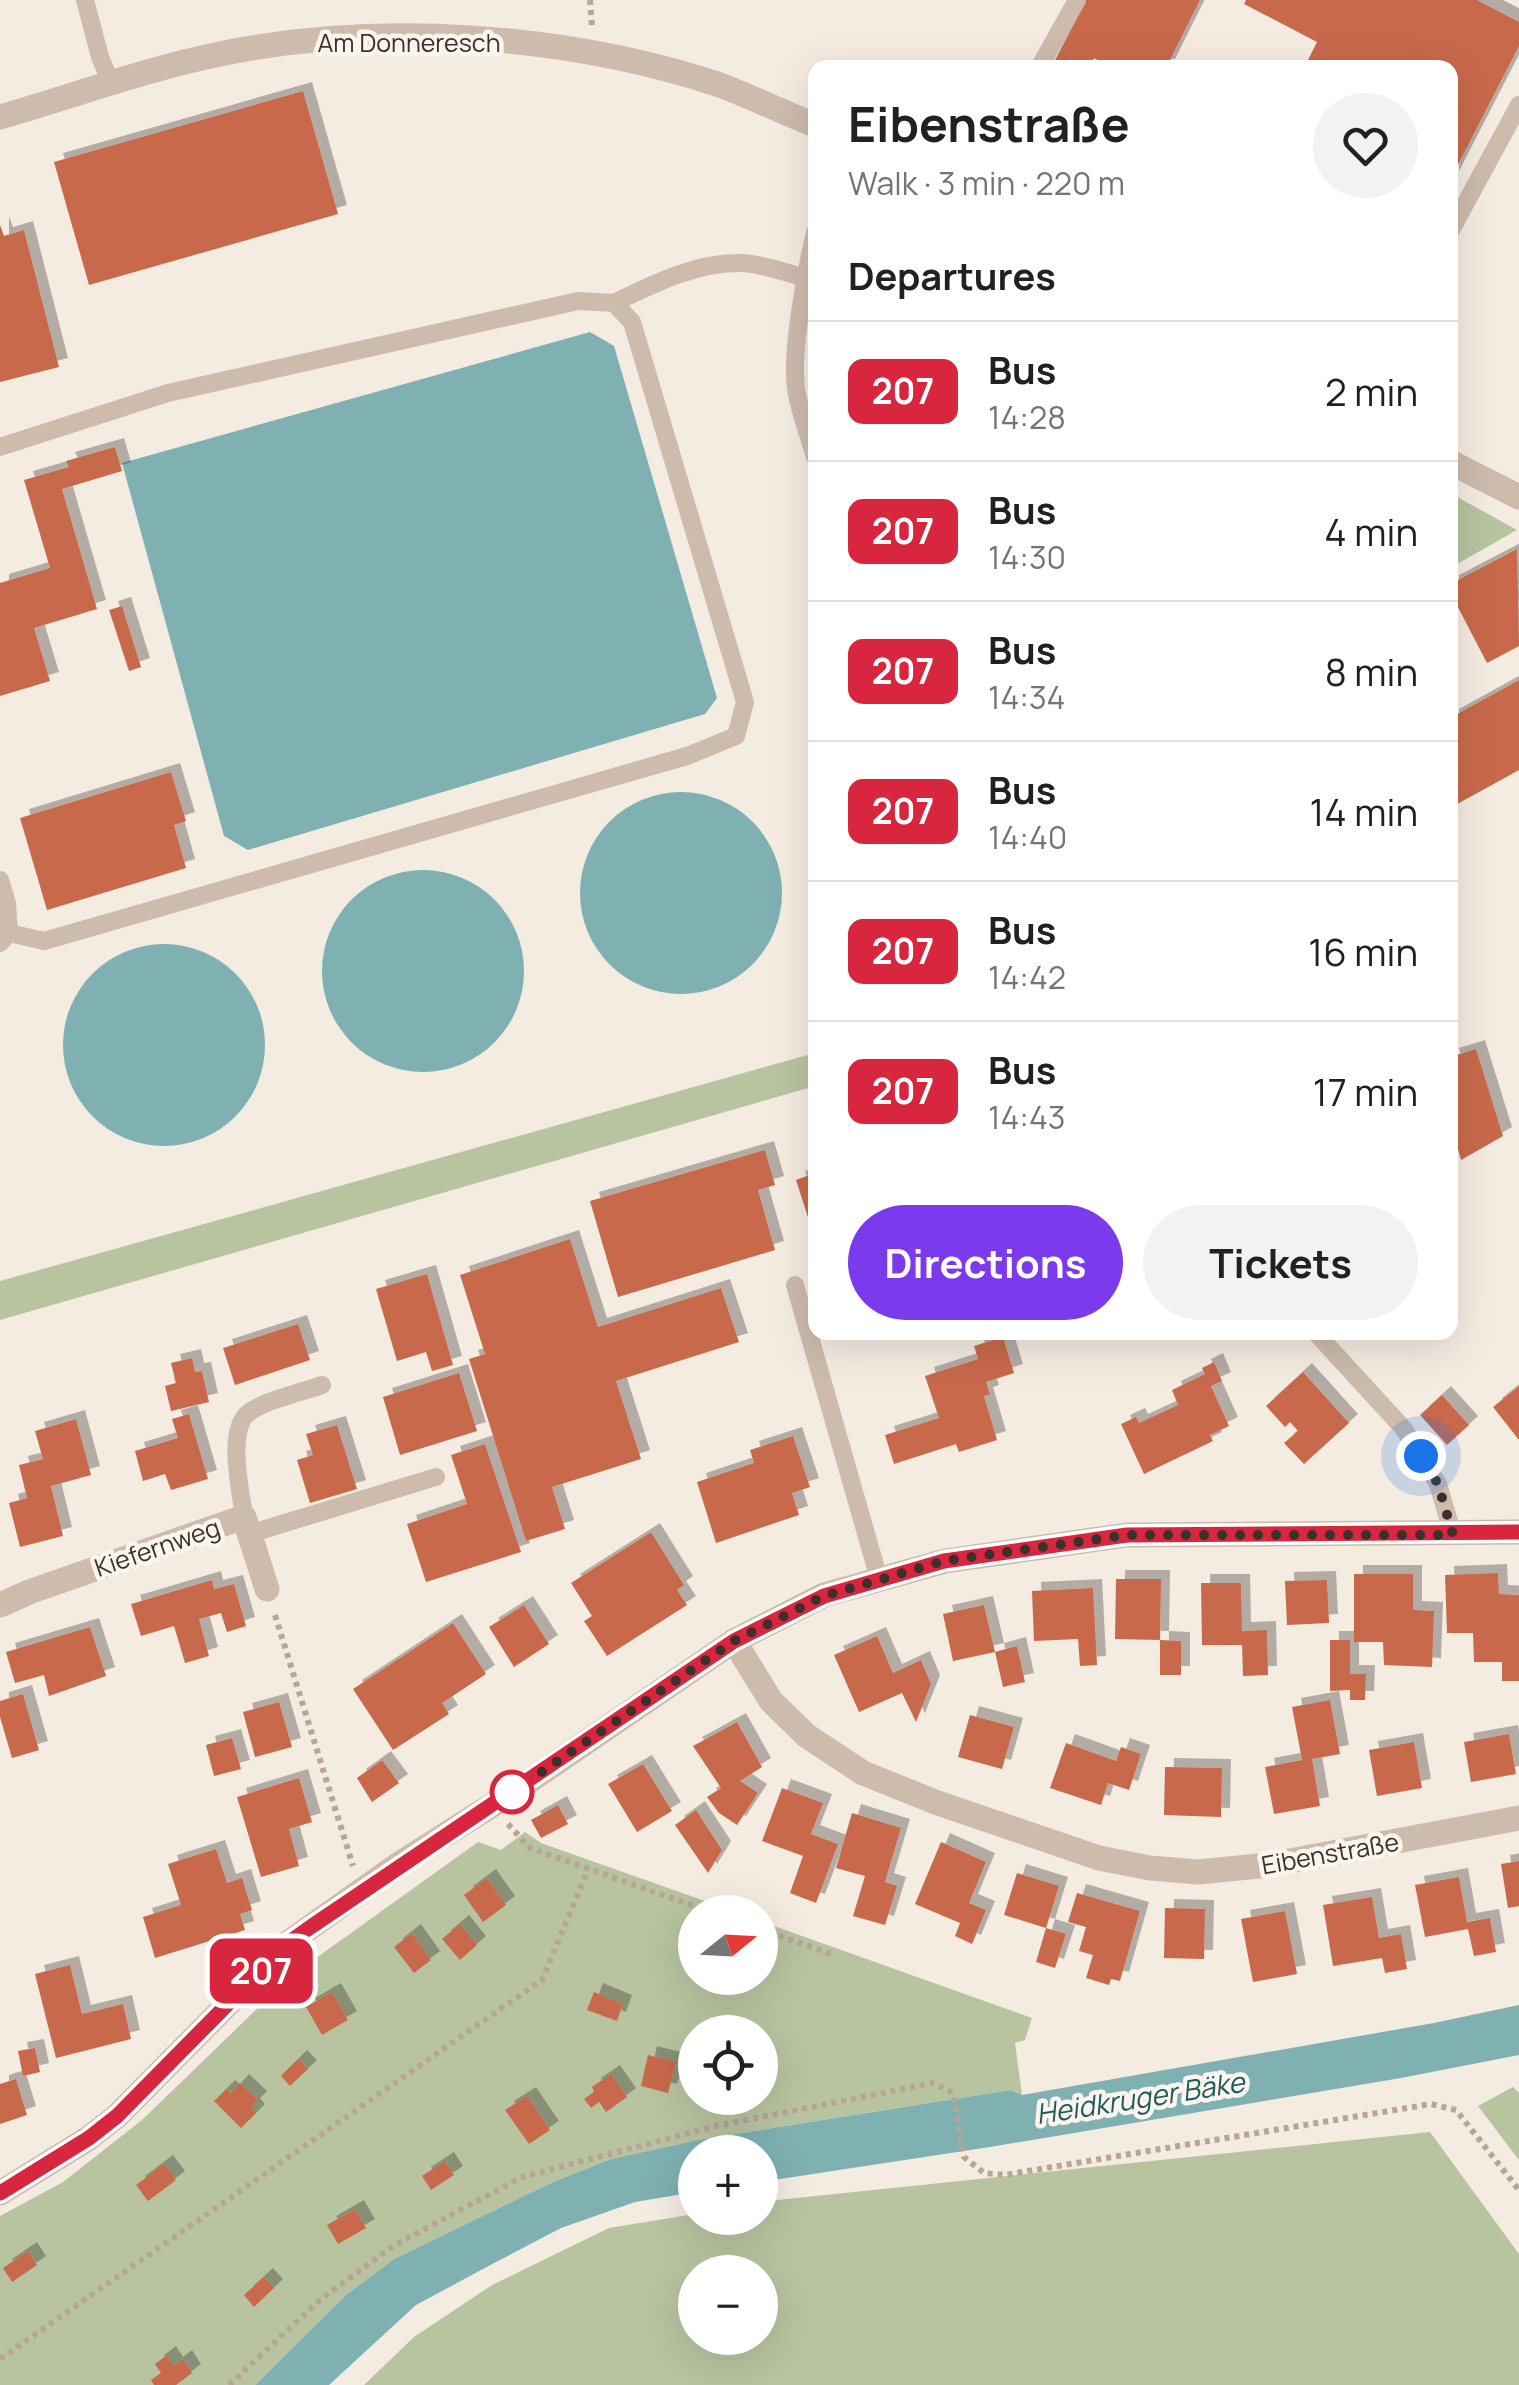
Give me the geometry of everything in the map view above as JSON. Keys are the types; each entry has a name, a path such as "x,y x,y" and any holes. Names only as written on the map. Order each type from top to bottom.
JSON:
{"street":[{"name":"Am Donneresch","path":"0,117 219,54 336,37 464,38 593,53 716,84 808,123"},
{"path":"1458,466 1519,497"},
{"name":"Kiefernweg","path":"0,1605 28,1592 246,1526 267,1590"},
{"path":"0,2193 41,2170 117,2116 288,1943 734,1641 824,1596 944,1561 1127,1535 1519,1532"},
{"name":"Eibenstraße","path":"734,1641 771,1701 807,1736 863,1773 1099,1858 1198,1872 1269,1865 1519,1818"}],"lane":[{"path":"85,0 112,85"},
{"path":"1043,60 1077,0"},
{"path":"1458,217 1519,105"},
{"path":"0,447 168,393 289,364 578,302 614,303 694,270 744,263 806,278"},
{"path":"808,268 796,389 808,431"},
{"path":"0,880 7,903 4,938 44,941 687,756 736,736 745,702 632,322 614,303"},
{"path":"795,1285 808,1331"},
{"path":"811,1340 879,1580"},
{"path":"1322,1340 1404,1429 1438,1484 1453,1535"},
{"path":"322,1385 263,1406 247,1415 240,1426 236,1446 246,1526 436,1477"}],"path":[{"path":"267,1590 360,1891"},
{"path":"490,1805 530,1848 678,1901"},
{"path":"0,2360 542,1980 588,1870"},
{"path":"778,1935 831,1954"},
{"path":"229,2385 320,2299 393,2246 522,2176 716,2126 934,2082 953,2094 964,2157 984,2173 1004,2175 1431,2104 1456,2110 1519,2190"}],"green space":[{"path":"1458,497 1517,530 1458,563"},
{"path":"808,1055 808,1088 0,1320 0,1281"},
{"path":"525,1832 541,1843 688,1895 678,1895 678,1995 778,1995 778,1927 1032,2018 1025,2040 1015,2043 1022,2095 1011,2090 729,2135 678,2135 678,2144 611,2159 553,2182 394,2259 346,2295 255,2385 0,2385 0,2216 63,2182 142,2120 291,1976 478,1842 501,1850"},
{"path":"1513,2087 1519,2093 1519,2160 1478,2106"},
{"path":"1430,2132 1519,2254 1519,2385 364,2385 414,2337 492,2285 609,2228 678,2217 678,2235 778,2235 778,2200"}],"water":[{"path":"590,332 614,346 717,698 705,714 248,850 224,836 122,463"},
{"path":"681,792 720,800 752,822 774,854 782,893 774,932 752,964 720,986 681,994 642,986 610,964 588,932 580,893 588,854 610,822 642,800"},
{"path":"423,870 462,878 494,900 516,932 524,971 516,1010 494,1042 462,1064 423,1072 384,1064 352,1042 330,1010 322,971 330,932 352,900 384,878"},
{"path":"164,944 203,952 235,974 257,1006 265,1045 257,1084 235,1116 203,1138 164,1146 125,1138 93,1116 71,1084 63,1045 71,1006 93,974 125,952"},
{"name":"Heidkruger Bäke","path":"1519,2005 1519,2055 990,2147 778,2179 778,2135 729,2135 1011,2090 1022,2095"},
{"path":"678,2144 678,2195 635,2202 561,2228 416,2305 329,2385 255,2385 346,2295 394,2259 553,2182 611,2159"}],"building":[{"path":"1086,0 1200,0 1170,60 1055,60"},
{"path":"1246,0 1477,0 1519,22 1519,46 1458,164 1458,60 1308,60 1317,42 1244,4"},
{"path":"303,91 338,214 89,285 54,162"},
{"path":"0,225 4,236 24,230 59,367 0,382"},
{"path":"115,447 122,471 62,489 97,609 34,628 50,681 0,696 0,583 50,568 24,480 69,467 66,461"},
{"path":"1517,549 1519,646 1487,663 1458,607 1458,580"},
{"path":"122,606 141,667 129,671 109,610"},
{"path":"1519,680 1519,770 1458,804 1458,714"},
{"path":"171,772 186,821 174,825 186,868 47,910 20,818"},
{"path":"1476,1049 1503,1136 1461,1160 1458,1149 1458,1055"},
{"path":"765,1150 775,1185 758,1190 775,1250 618,1297 590,1201"},
{"path":"808,1176 808,1217 796,1180"},
{"path":"570,1239 598,1327 721,1288 739,1342 616,1381 641,1459 552,1487 565,1529 526,1541 469,1359 485,1354 460,1275"},
{"path":"427,1274 453,1365 432,1371 426,1352 397,1361 376,1289"},
{"path":"298,1324 310,1360 235,1385 223,1348"},
{"path":"1004,1340 1014,1373 986,1382 990,1394 984,1396 997,1440 959,1452 956,1444 894,1464 885,1435 939,1418 925,1376 978,1359 974,1346"},
{"path":"192,1358 195,1372 202,1371 209,1402 171,1411 165,1386 176,1383 171,1363"},
{"path":"1214,1362 1222,1381 1211,1386 1229,1426 1210,1435 1213,1441 1144,1474 1121,1424 1136,1417 1139,1423 1178,1405 1172,1390 1205,1374 1202,1368"},
{"path":"1303,1372 1349,1423 1304,1464 1284,1443 1298,1431 1290,1422 1285,1427 1266,1406"},
{"path":"459,1373 477,1431 400,1455 383,1397"},
{"path":"1519,1386 1519,1440 1493,1407"},
{"path":"1442,1395 1469,1425 1447,1445 1420,1415"},
{"path":"189,1414 208,1479 171,1490 165,1474 143,1481 135,1451 178,1438 172,1419"},
{"path":"76,1419 91,1475 51,1486 63,1536 20,1547 9,1503 27,1498 19,1465 43,1459 35,1431"},
{"path":"337,1425 357,1489 310,1503 297,1460 313,1455 306,1434"},
{"path":"793,1436 810,1487 792,1493 799,1515 716,1543 697,1482 754,1463 750,1450"},
{"path":"485,1444 521,1552 426,1582 407,1524 467,1504 451,1455"},
{"path":"651,1532 684,1585 677,1590 687,1605 607,1656 584,1621 592,1616 571,1583"},
{"path":"1498,1573 1499,1594 1519,1595 1519,1681 1502,1681 1502,1662 1474,1662 1473,1633 1447,1633 1445,1575"},
{"path":"1354,1574 1413,1574 1413,1610 1434,1611 1432,1667 1384,1665 1383,1642 1354,1642"},
{"path":"1116,1579 1161,1579 1160,1640 1115,1639"},
{"path":"212,1580 214,1589 234,1584 246,1626 227,1632 221,1613 199,1619 209,1656 185,1663 174,1626 141,1636 131,1604"},
{"path":"1327,1580 1329,1623 1287,1625 1285,1581"},
{"path":"1201,1583 1241,1583 1242,1631 1267,1630 1268,1675 1243,1676 1242,1645 1202,1645"},
{"path":"1093,1588 1097,1665 1080,1666 1078,1639 1034,1641 1032,1591"},
{"path":"524,1605 549,1644 514,1667 489,1627"},
{"path":"984,1605 995,1652 953,1661 943,1614"},
{"path":"453,1623 486,1674 442,1703 449,1714 393,1750 353,1689"},
{"path":"90,1627 106,1676 49,1696 44,1675 15,1683 6,1652"},
{"path":"877,1636 893,1673 921,1660 931,1684 916,1722 902,1693 859,1712 834,1655"},
{"path":"1160,1640 1181,1641 1181,1675 1160,1675"},
{"path":"1330,1640 1350,1640 1350,1674 1366,1674 1365,1700 1350,1700 1350,1690 1330,1691"},
{"path":"1017,1646 1025,1682 1003,1687 995,1652"},
{"path":"23,1694 39,1750 12,1758 0,1717 0,1701"},
{"path":"1330,1700 1340,1754 1312,1759 1320,1806 1274,1814 1265,1767 1302,1760 1292,1707"},
{"path":"279,1702 292,1747 255,1757 243,1712"},
{"path":"970,1715 1014,1727 1002,1769 958,1757"},
{"path":"737,1722 762,1767 740,1781 758,1793 737,1825 719,1813 707,1797 721,1788 693,1746"},
{"path":"1509,1734 1516,1774 1471,1782 1464,1742"},
{"path":"232,1738 241,1769 214,1776 206,1745"},
{"path":"1414,1742 1422,1788 1377,1796 1369,1750"},
{"path":"1066,1743 1116,1761 1121,1747 1141,1754 1129,1790 1108,1783 1101,1805 1050,1788"},
{"path":"382,1760 399,1783 372,1802 357,1778"},
{"path":"643,1764 672,1811 637,1832 608,1784"},
{"path":"1165,1767 1222,1768 1221,1817 1164,1815"},
{"path":"299,1778 312,1822 289,1829 299,1866 261,1877 237,1797"},
{"path":"782,1788 823,1803 811,1834 838,1844 816,1903 790,1893 803,1856 762,1841"},
{"path":"558,1805 568,1824 541,1838 531,1820"},
{"path":"696,1810 722,1850 708,1873 675,1825"},
{"path":"852,1813 901,1828 885,1882 897,1886 885,1925 853,1916 865,1876 836,1868"},
{"path":"941,1842 986,1862 969,1903 986,1910 972,1944 955,1936 960,1923 915,1904"},
{"path":"216,1849 227,1883 242,1878 252,1910 240,1914 245,1930 155,1958 143,1917 181,1905 168,1864"},
{"path":"1519,1861 1519,1906 1508,1908 1501,1864"},
{"path":"1017,1873 1059,1886 1046,1928 1004,1915"},
{"path":"1459,1877 1467,1922 1490,1918 1496,1952 1474,1956 1468,1929 1425,1937 1415,1885"},
{"path":"487,1878 506,1905 483,1922 464,1895"},
{"path":"1077,1893 1140,1911 1120,1981 1111,1979 1109,1985 1086,1978 1093,1955 1079,1951 1086,1927 1068,1922"},
{"path":"1372,1897 1379,1938 1401,1934 1407,1969 1385,1973 1382,1958 1333,1966 1323,1905"},
{"path":"1165,1908 1205,1909 1204,1959 1164,1958"},
{"path":"1285,1911 1297,1974 1253,1982 1241,1919"},
{"path":"460,1924 477,1945 460,1960 442,1939"},
{"path":"1046,1928 1066,1934 1055,1968 1036,1962"},
{"path":"412,1933 431,1960 414,1973 394,1947"},
{"path":"70,1965 82,2014 123,2004 131,2039 56,2058 35,1974"},
{"path":"332,1992 348,2020 322,2035 306,2007"},
{"path":"594,1992 623,2004 617,2021 587,2010"},
{"path":"35,2048 40,2072 23,2076 18,2051"},
{"path":"648,2055 676,2062 668,2093 641,2086"},
{"path":"298,2059 308,2069 290,2086 281,2076"},
{"path":"611,2074 627,2097 606,2112 599,2102 591,2108 584,2099 594,2092 592,2087"},
{"path":"16,2079 27,2115 0,2124 0,2084"},
{"path":"240,2083 258,2100 251,2107 256,2113 241,2128 214,2101 226,2089 231,2093"},
{"path":"527,2096 550,2130 529,2144 505,2110"},
{"path":"445,2161 454,2175 431,2190 422,2176"},
{"path":"164,2164 176,2180 148,2201 136,2185"},
{"path":"355,2209 366,2228 338,2244 327,2225"},
{"path":"28,2251 37,2265 12,2282 3,2268"},
{"path":"264,2277 274,2288 254,2307 244,2295"},
{"path":"167,2355 174,2366 183,2359 192,2373 176,2385 154,2385 151,2380 161,2373 155,2364"}],"bus line":[{"name":"207","path":"0,2193 117,2116 288,1943 399,1864 516,1790 734,1641 824,1596 944,1561 1127,1535 1519,1532"}],"route":[{"path":"512,1792 734,1641 824,1596 944,1561 1127,1535 1453,1535 1438,1484 1421,1456"}]}
